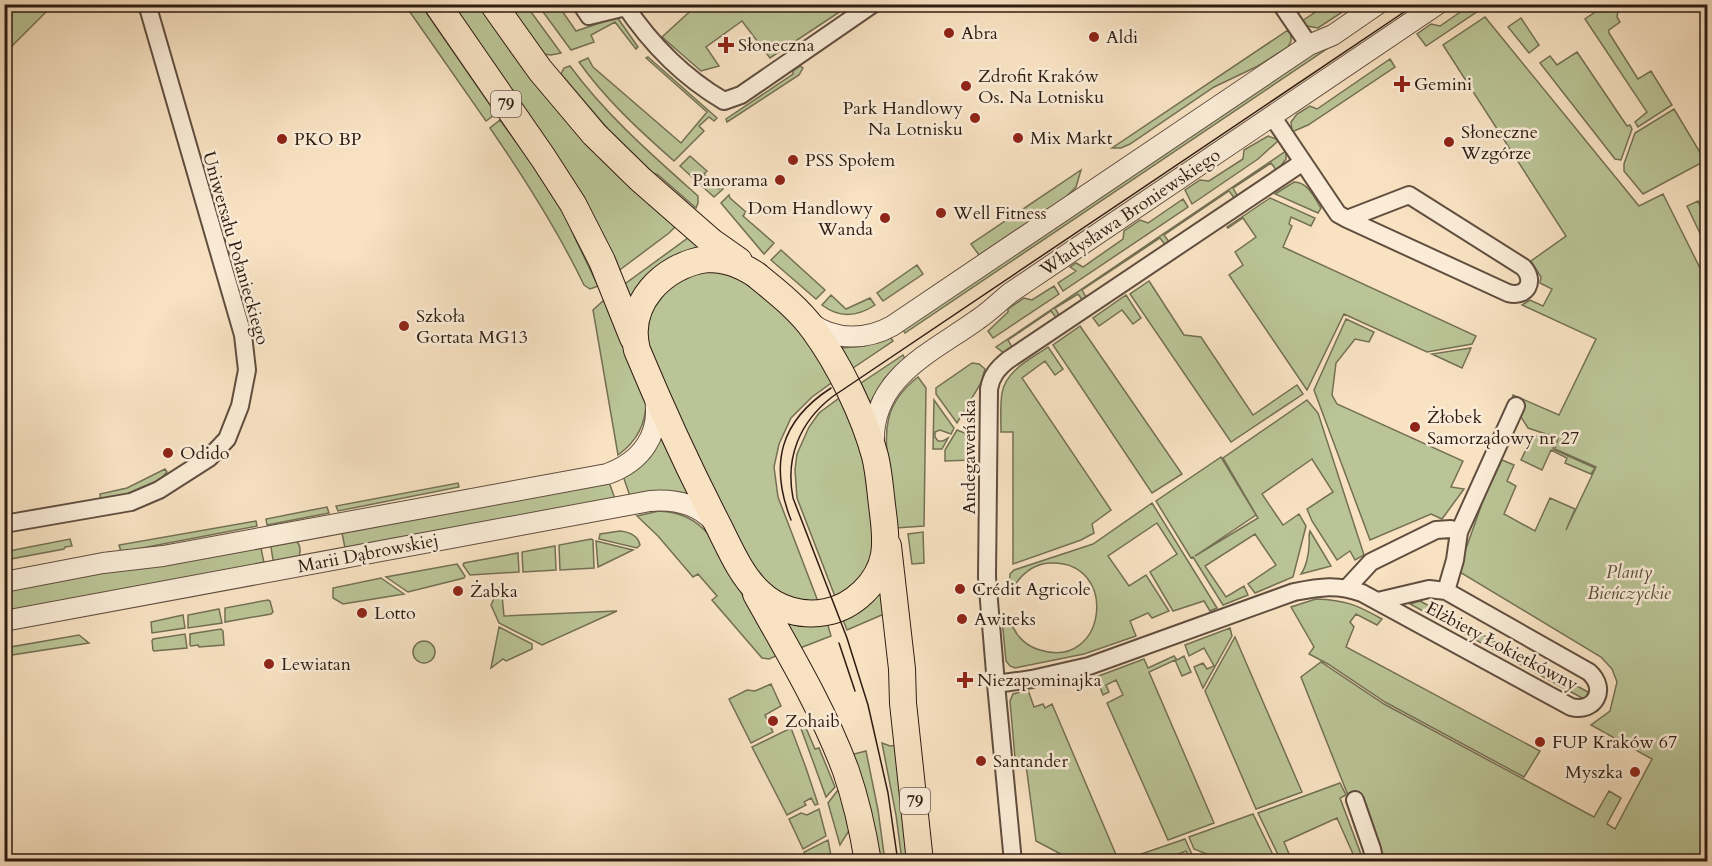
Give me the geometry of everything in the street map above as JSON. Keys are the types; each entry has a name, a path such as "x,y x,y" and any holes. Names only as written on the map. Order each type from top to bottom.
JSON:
{"main road":[{"name":"79","path":"437,4 573,204 602,261 637,350 685,460 745,575 814,699 840,755 854,798 868,861"},
{"name":"79","path":"493,4 540,70 594,134 628,169 708,238 756,274 804,317 820,338 844,380 876,458 902,669 903,703 920,861"},
{"path":"637,350 634,330 640,309 652,287 669,272 693,261 712,259 733,262 756,274"},
{"path":"745,575 760,594 782,608 798,613 813,614 836,609 857,597 875,576 885,554 885,525"}],"street":[{"name":"Uniwersału Połanieckiego","path":"4,524 122,505 149,495 193,470 216,452 227,439 240,406 247,370 243,335 147,4"},
{"path":"581,4 589,16 625,6 659,49 706,91 723,101 741,95 873,4"},
{"path":"1281,4 1309,45"},
{"path":"804,317 823,332 837,336 862,336 887,329 1309,45 1333,35 1378,4"},
{"name":"Władysława Broniewskiego","path":"876,458 874,433 877,415 888,392 910,365 979,319 1010,293 1438,4"},
{"path":"1272,116 1338,214 1347,219 1508,293 1514,295 1522,293 1528,285 1529,275 1523,267 1409,195 1347,219"},
{"name":"Andegaweńska","path":"1013,861 987,577 989,389 993,376 1008,360 1303,162"},
{"name":"Marii Dąbrowskiej","path":"4,582 103,563 164,556 599,476 623,467 639,454 653,432 657,413 652,384"},
{"path":"1446,591 1455,560 1459,532 1516,406"},
{"name":"Marii Dąbrowskiej","path":"4,621 650,501 676,501 694,506 706,514 722,532"},
{"path":"1347,588 1371,562 1436,530 1451,529 1459,532"},
{"path":"304,531 310,564"},
{"name":"Elżbiety Łokietkówny","path":"996,684 1032,679 1089,666 1294,592 1318,587 1347,588 1362,593 1378,602 1570,707 1583,708 1594,701 1598,689 1597,682 1589,672 1446,591 1430,590 1378,602"},
{"path":"1355,800 1375,861"}],"green space":[{"path":"5,4 53,5 5,53"},
{"path":"850,4 770,58 742,21 706,47 719,66 701,71 662,37 697,5"},
{"path":"1472,4 1487,5 1426,46 1417,34 1431,24 1440,26"},
{"path":"1607,4 1619,5 1617,17 1620,22 1609,30 1609,33 1638,79 1651,71 1672,105 1638,127 1635,122 1647,112 1585,19"},
{"path":"405,5 421,5 495,112 493,116 486,121"},
{"path":"447,5 482,5 679,223 617,272"},
{"path":"509,5 526,5 561,53 543,54"},
{"path":"538,5 558,5 576,31 617,17 638,47 636,49 615,22 591,35 594,42 571,50"},
{"path":"1326,5 1353,5 1318,28 1307,26 1302,21"},
{"path":"1385,5 1389,7 905,333 903,330"},
{"name":"Planty Bieńczyckie","path":"1485,17 1639,206 1663,194 1707,282 1707,861 1370,861 1363,833 1301,677 1321,662 1384,704 1594,817 1609,791 1621,798 1607,824 1615,829 1652,759 1591,725 1610,711 1617,682 1612,669 1601,657 1458,571 1485,495 1502,460 1514,465 1507,481 1516,486 1504,514 1535,531 1550,498 1575,509 1566,530 1596,467 1555,449 1558,438 1528,428 1511,401 1513,395 1559,415 1596,339 1522,305 1530,300 1543,306 1552,289 1540,283 1541,277 1531,261 1566,236 1443,45"},
{"path":"1521,18 1539,45 1529,53 1508,27"},
{"path":"1288,30 1291,41 1288,47 1258,66 1214,87 1130,144 1121,148 1112,148"},
{"path":"1577,52 1627,126 1630,125 1632,129 1621,160 1615,159 1540,63 1550,56 1557,65"},
{"path":"648,57 717,118 714,121 709,117 699,126 704,131 674,161 612,102 579,62 588,58 593,67 681,143 707,112 646,58"},
{"path":"1390,59 1395,67 1308,125 1292,132 1291,122 1297,114 1310,106 1317,109"},
{"path":"570,66 614,118 698,196 696,208 653,173 608,129 561,74 564,68"},
{"path":"800,66 803,68 799,75 727,122 726,119 793,74 793,71"},
{"path":"1674,109 1704,159 1703,162 1643,194 1624,171 1624,164 1635,133"},
{"path":"500,120 568,220 598,286 590,289 584,285 540,205 490,128"},
{"path":"1268,136 1279,140 1258,159 1192,204 1185,190 1200,180 1209,181 1243,159 1244,150"},
{"path":"1286,151 1286,159 1277,171 1271,163 1233,188 1238,197 1235,199 1229,191 1164,235 1170,243 1166,246 1160,238 1082,290 1087,299 1083,301 1078,294 1055,308 1060,317 1057,319 1051,311 1008,340 1012,347 1004,353 996,347"},
{"path":"690,156 707,171 704,174 719,189 721,187 723,189 714,197 680,166"},
{"path":"1081,170 1076,187 1066,197 979,255 971,244"},
{"path":"1294,182 1310,191 1321,208 1318,213 1275,194"},
{"path":"729,195 746,212 743,216 774,243 764,254 721,203"},
{"path":"1270,198 1315,218 1311,226 1291,217 1289,224 1292,226 1283,247 1476,336 1472,344 1427,352 1344,314 1307,390 1229,275 1243,265 1235,252 1256,237 1243,218 1227,227"},
{"path":"1183,199 1188,207 1063,291 1058,283 1076,271 1070,267 1076,263 1083,267 1123,239 1124,231 1140,220 1148,223"},
{"path":"1698,201 1707,221 1707,248 1687,206"},
{"path":"692,235 704,245 632,304 622,286"},
{"path":"781,250 825,290 816,299 771,260"},
{"path":"917,265 923,274 883,301 877,293"},
{"path":"716,270 743,280 790,320 801,332 834,381 812,397 791,418 779,444 774,467 778,497 819,604 806,604 772,591 753,566 715,497 649,348 647,333 651,310 676,279"},
{"path":"1149,281 1184,335 1201,337 1253,415 1297,385 1303,394 1231,442 1130,294"},
{"path":"1054,286 1059,294 993,338 988,331 1008,312 1008,309 1024,298 1032,300"},
{"path":"831,295 846,309 870,298 875,305 855,314 841,314 822,305"},
{"path":"1126,295 1141,318 1133,324 1122,310 1099,326 1093,318"},
{"path":"604,300 646,402 646,410 639,432 618,455 593,310"},
{"path":"1346,319 1374,332 1369,342 1355,339 1336,363 1332,395 1337,404 1463,461 1451,487 1464,489 1442,519 1431,514 1370,540 1314,390"},
{"path":"1080,326 1182,474 1152,493 1053,345"},
{"path":"891,338 893,341 853,368 841,348 864,346"},
{"path":"1048,347 1063,369 1055,375 1045,361 1022,378 1111,510 1092,524 1094,533 1081,540 1013,564 1013,432 1001,432 1002,393 1008,378 1014,372"},
{"path":"1471,348 1462,368 1432,354"},
{"path":"903,355 905,359 885,378 870,403 861,383"},
{"path":"972,363 979,364 985,369 981,383 957,423 936,394 936,388"},
{"path":"918,377 926,388 924,526 896,528 887,457 888,419 898,397"},
{"path":"842,396 853,422 864,462 874,545 871,561 854,587 836,599 797,498 795,470 797,454 809,427 819,413"},
{"path":"934,400 954,428 951,434 940,430 935,432 938,441 948,438 942,449 933,449"},
{"path":"1307,400 1318,413 1364,555 1355,560 1350,551 1337,560 1312,521 1307,509 1333,492 1312,459 1262,494 1283,525 1299,514 1306,526 1293,577 1255,593 1248,584 1276,565 1255,534 1205,566 1226,597 1244,586 1248,595 1223,605 1156,501 1221,457 1256,515 1195,556 1258,518 1223,458"},
{"path":"957,430 972,436 972,460 945,461 945,450"},
{"path":"1533,435 1555,443 1553,449 1595,468 1591,474 1565,463 1567,458 1551,450 1542,470 1521,460"},
{"path":"660,436 689,496 631,499 622,473"},
{"path":"165,469 167,472 161,478 146,488 101,501 100,494 127,488"},
{"path":"608,479 616,502 346,553 341,528"},
{"path":"458,483 459,487 338,511 336,506"},
{"path":"1152,503 1217,608 1210,611 1204,601 1173,611 1150,572 1177,554 1157,523 1108,556 1129,586 1146,575 1169,611 1152,618 1148,613 1130,621 1136,636 1084,654 1015,668 1010,666 1006,661 1002,620 1010,619 1017,634 1030,646 1040,650 1063,652 1080,645 1091,631 1096,613 1095,595 1087,578 1072,567 1050,563 1036,566 1021,577 1009,595 1010,574 1014,570 1093,544"},
{"path":"327,507 329,513 267,525 266,519"},
{"path":"659,511 687,518 699,525 710,536 776,656 769,659 762,658 712,600 717,596 698,574 693,577 658,536 637,516"},
{"path":"256,521 257,526 121,552 119,545"},
{"path":"620,531 633,535 640,545 637,548 599,539 600,534"},
{"path":"1310,531 1331,566 1301,574 1308,556"},
{"path":"923,532 924,563 912,564 908,534"},
{"path":"292,538 300,547 298,559 274,566 270,541"},
{"path":"70,539 72,546 64,549 5,560 5,554 14,550"},
{"path":"593,540 594,568 560,570 559,545"},
{"path":"596,541 633,550 598,567"},
{"path":"260,543 265,568 5,616 5,591"},
{"path":"555,546 556,570 523,572 522,552"},
{"path":"518,553 519,572 470,575 463,565 464,563"},
{"path":"457,564 464,578 408,592 386,577"},
{"path":"381,578 404,594 343,604 333,598 333,588"},
{"path":"501,584 504,616 617,611 542,645 499,623 491,605"},
{"path":"880,587 884,614 847,630 842,617"},
{"path":"1316,599 1351,604 1382,619 1377,625 1356,614 1350,622 1354,627 1346,647 1540,751 1524,777 1385,702 1309,654 1314,647 1291,607"},
{"path":"268,600 273,612 271,614 225,622 225,608"},
{"path":"1420,601 1588,692 1587,697 1584,699 1410,604"},
{"path":"219,609 222,623 188,628 188,615"},
{"path":"183,615 185,628 152,633 151,622"},
{"path":"782,618 827,622 831,636 800,648"},
{"path":"499,627 532,644 532,649 506,661 503,659 491,668"},
{"path":"1230,628 1232,636 1203,688 1194,667 1203,663 1207,669 1214,666 1204,648 1189,656 1185,645"},
{"path":"221,629 224,645 199,647 190,645 190,634"},
{"path":"185,634 187,648 153,650 153,639"},
{"path":"79,635 89,643 5,656 5,648"},
{"path":"1235,637 1302,792 1256,809 1205,691"},
{"path":"424,641 432,644 435,652 432,660 424,663 416,660 413,652 416,644"},
{"path":"1174,656 1177,660 1184,656 1191,672 1182,676 1175,660 1149,672 1214,823 1168,840 1107,703 1123,695 1116,680 1106,685 1109,692 1103,695 1096,677 1144,659 1148,668"},
{"path":"771,684 781,706 765,715 773,732 751,743 729,699 747,690 755,691"},
{"path":"1028,690 1034,707 1043,704 1045,708 1052,704 1117,857 1105,861 1074,861 1036,841 1025,757 1015,758 1010,701 1013,694"},
{"path":"803,721 815,749 819,748 835,787 826,797 799,723"},
{"path":"791,728 818,804 815,805 811,798 804,802 806,805 787,815 752,747"},
{"path":"882,743 890,746 898,745 912,861 902,861"},
{"path":"866,751 885,861 877,861 850,755"},
{"path":"1340,783 1346,795 1340,798 1362,857 1354,861 1336,861 1353,854 1337,818 1284,842 1292,861 1281,861 1258,813"},
{"path":"841,789 852,826 840,845 828,803"},
{"path":"819,809 826,836 803,849 789,819 801,813 807,815"},
{"path":"1253,814 1276,861 1224,861 1194,849 1189,837"},
{"path":"1185,839 1195,861 1191,861 1186,851 1161,861 1121,861"},
{"path":"828,840 832,861 809,861 804,852"}],"tram line":[{"path":"898,862 888,793 868,705 847,638 793,498 791,468 793,455 803,429 832,397 1416,4"},
{"path":"791,520 784,500 781,480 784,445 800,415 831,388"},
{"path":"839,643 855,691"}],"place":[{"name":"Abra","path":"949,33"},
{"name":"Aldi","path":"1094,37"},
{"name":"Słoneczna","path":"726,45"},
{"name":"Gemini","path":"1402,84"},
{"name":"Zdrofit Kraków Os. Na Lotnisku","path":"966,86"},
{"name":"Park Handlowy Na Lotnisku","path":"975,118"},
{"name":"Mix Markt","path":"1018,138"},
{"name":"PKO BP","path":"282,139"},
{"name":"Słoneczne Wzgórze","path":"1449,142"},
{"name":"PSS Społem","path":"793,160"},
{"name":"Panorama","path":"780,180"},
{"name":"Well Fitness","path":"941,213"},
{"name":"Dom Handlowy Wanda","path":"885,218"},
{"name":"Szkoła Gortata MG13","path":"404,326"},
{"name":"Żłobek Samorządowy nr 27","path":"1415,427"},
{"name":"Odido","path":"168,453"},
{"name":"Crédit Agricole","path":"960,589"},
{"name":"Żabka","path":"458,591"},
{"name":"Lotto","path":"362,613"},
{"name":"Awiteks","path":"962,619"},
{"name":"Lewiatan","path":"269,664"},
{"name":"Niezapominajka","path":"965,680"},
{"name":"Zohaib","path":"773,721"},
{"name":"FUP Kraków 67","path":"1540,742"},
{"name":"Santander","path":"981,761"},
{"name":"Myszka","path":"1635,772"}]}
